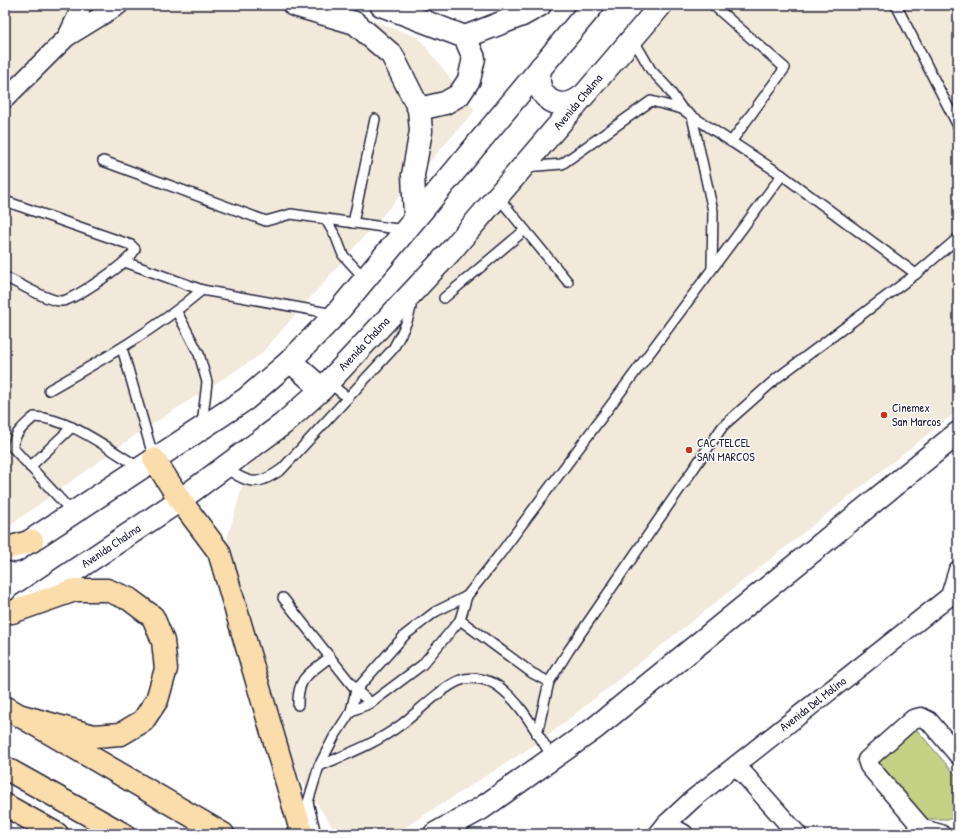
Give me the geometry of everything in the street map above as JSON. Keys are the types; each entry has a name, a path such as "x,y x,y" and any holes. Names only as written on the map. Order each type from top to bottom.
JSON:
{"main road":[{"path":"294,5 355,23 392,55 419,109 422,131 413,175 410,223"},
{"path":"381,5 465,37 522,15 540,5"},
{"path":"5,557 32,541 147,463 202,429 246,399 290,361 336,314 410,223 593,5"},
{"name":"Avenida Chalma","path":"9,614 180,500 283,424 325,386 498,198 581,97 662,5"},
{"path":"419,109 444,103 459,95 469,80 474,58 465,37"},
{"path":"541,67 538,81 543,94 547,99 561,104 575,102 581,97"},
{"path":"290,361 325,386"},
{"path":"435,834 482,808 595,728 958,433"},
{"path":"147,463 180,500 219,552 302,834"},
{"path":"5,549 32,541"},
{"path":"9,614 75,590 106,590 129,599 153,617 163,641 166,669 157,700 143,721 121,734 94,736 13,712"},
{"path":"13,712 223,834"},
{"path":"5,768 123,834"},
{"path":"5,805 57,834"}],"street":[{"path":"66,37 82,5"},
{"path":"5,99 66,37 119,5"},
{"name":"Avenida Del Molino","path":"662,829 693,799 954,595 957,573"},
{"path":"941,834 923,829 869,766 867,760 913,719 921,717 929,721 958,755"},
{"path":"736,765 798,834"},
{"path":"662,829 684,834"}],"lane":[{"path":"713,5 750,39 785,68 731,142"},
{"path":"896,5 958,126"},
{"path":"633,39 651,70 667,87 682,109"},
{"path":"524,168 562,164 651,101 682,109 782,175 916,274"},
{"path":"692,116 713,211 712,268"},
{"path":"353,223 375,119"},
{"path":"103,161 266,221 291,214 353,223 410,223"},
{"path":"351,711 370,704 422,665 460,620 467,596 500,554 782,175"},
{"path":"498,198 568,282"},
{"path":"5,200 131,245 135,249 134,253 125,262 74,296 62,301 48,297 5,277"},
{"path":"326,220 343,255 365,279"},
{"path":"444,298 525,230"},
{"path":"537,734 548,682 723,426 777,378 916,274 958,238"},
{"path":"125,262 202,290 336,314"},
{"path":"49,390 122,348 177,312 202,290"},
{"path":"224,467 243,479 254,482 268,480 282,470 393,349 406,327 411,310 412,293"},
{"path":"177,312 199,354 207,382 202,429"},
{"path":"122,348 147,463"},
{"path":"325,386 348,398"},
{"path":"73,513 13,448 12,441 16,435 34,417 42,417 72,427 147,463"},
{"path":"30,467 72,427"},
{"path":"316,834 308,802 319,766 334,737 351,711 356,690 405,635 435,612 467,596"},
{"path":"283,598 356,690 370,704"},
{"path":"460,620 532,673 548,682"},
{"path":"298,705 298,691 303,679 330,657"},
{"path":"319,766 371,745 402,724 433,698 461,680 482,678 498,686 520,707 553,758"}],"shaded area":[{"path":"5,5 327,5 418,37 475,110 260,355 137,434 5,529"},
{"path":"677,5 958,5 958,410 541,741 394,834 337,834 294,769 225,546 248,467"}],"green space":[{"path":"917,730 958,778 958,819 925,819 879,766 879,756 910,731"}],"place":[{"name":"Cinemex San Marcos","path":"884,415"},
{"name":"CAC TELCEL SAN MARCOS","path":"689,450"}]}
